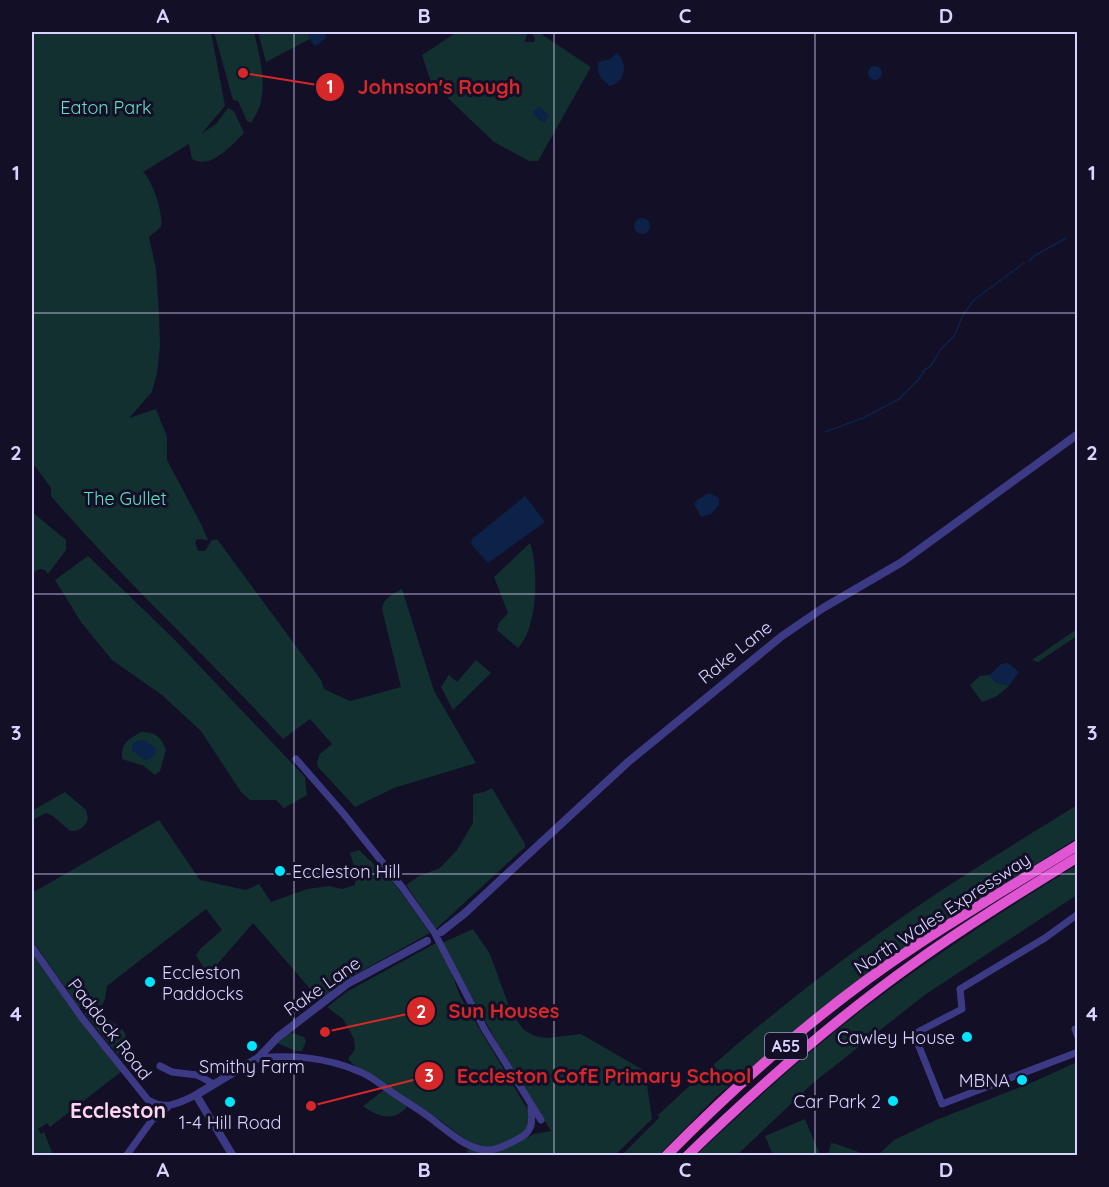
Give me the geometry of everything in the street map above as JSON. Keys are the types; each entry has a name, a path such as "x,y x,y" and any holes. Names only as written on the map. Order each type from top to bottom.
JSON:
{"highway":[{"name":"North Wales Expressway","path":"666,1155 722,1101 824,1013 869,979 914,947 1077,845"},
{"name":"North Wales Expressway","path":"687,1155 737,1107 863,1002 918,961 1077,857"}],"street":[{"name":"Rake Lane","path":"441,932 465,913 621,768 778,638 823,608 902,562 1077,434"},
{"path":"296,759 343,813 402,887 434,932 485,1030 541,1120"},
{"path":"1077,914 1045,938 960,989 962,1009 914,1034 942,1104 1077,1052"},
{"name":"Rake Lane","path":"196,1095 258,1058 279,1037 347,984 427,941"},
{"name":"Paddock Road","path":"32,947 82,1018 148,1100 168,1107"},
{"path":"1075,1029 1077,1037"},
{"path":"258,1058 290,1056 312,1058 360,1071 431,1118 459,1141 474,1148 489,1151 518,1140 528,1133 532,1128 531,1104"},
{"path":"160,1066 172,1072 197,1075 214,1084"},
{"path":"126,1155 152,1120 168,1107 196,1095 233,1155"},
{"path":"148,1100 152,1120"}],"green space":[{"path":"32,32 211,32 225,106 202,133 216,124 228,108 234,111 244,133 214,159 199,162 192,159 189,144 143,172 153,189 161,221 161,227 149,237 156,269 160,346 152,392 129,418 156,409 167,437 167,460 208,540 196,540 198,551 205,551 211,541 217,539 321,680 324,689 350,701 401,687 382,609 386,599 402,589 434,691 476,763 394,788 355,807 318,767 320,754 332,744 310,719 283,739 107,558 51,496 51,488 32,462"},
{"path":"214,32 254,32 263,84 260,104 251,123 247,121 238,101 233,100"},
{"path":"258,32 310,32 310,39 266,62"},
{"path":"457,32 527,32 525,42 534,42 535,39 531,32 538,32 591,67 538,161 529,161 494,142 431,82 422,55"},
{"path":"32,512 66,540 66,550 48,574 41,569 32,576"},
{"path":"530,543 535,567 535,597 530,627 518,648 497,630 499,623 508,613 494,577"},
{"path":"88,556 174,639 305,777 307,795 284,808 276,800 250,800 241,792 201,731 162,695 112,660 81,622 55,580"},
{"path":"1077,629 1077,636 1038,662 1032,660"},
{"path":"476,660 491,673 453,710 441,687 449,675 457,682"},
{"path":"990,675 995,682 1009,686 997,696 982,702 970,685 980,676"},
{"path":"141,732 157,736 166,750 160,771 155,775 144,766 122,759 124,745"},
{"path":"492,788 525,847 436,929 406,885 419,876 440,868 457,850 473,823 473,794"},
{"path":"65,792 86,810 88,819 83,827 70,831 46,813 32,820 32,811"},
{"path":"1077,805 1077,838 994,891 813,1016 716,1097 659,1155 621,1156 659,1118 658,1115 689,1086 820,977 924,902"},
{"path":"159,820 200,880 246,890 259,884 271,902 307,889 329,886 342,889 355,885 356,872 350,853 359,850 379,869 387,873 430,933 347,979 320,1000 253,923 208,975 196,955 222,930 206,909 107,986 102,1005 79,1007 32,940 32,893"},
{"path":"1077,865 1077,895 926,994 813,1083 737,1155 695,1156 802,1059 870,1004 972,932"},
{"path":"473,929 490,954 511,1012 524,1030 535,1036 547,1038 581,1034 645,1071 652,1119 615,1155 470,1155 466,1150 508,1147 534,1134 551,1131 499,1046 442,943"},
{"path":"436,943 450,969 460,996 535,1122 535,1127 508,1143 490,1148 471,1144 437,1118 358,1069 348,1059 355,1049 354,1039 343,1019 327,1007 348,991"},
{"path":"32,952 69,1005 122,1071 50,1127 47,1123 38,1129 41,1134 44,1132 53,1155 32,1155"},
{"path":"94,1012 117,1025 125,1034 125,1048 121,1059 84,1013"},
{"path":"289,1032 304,1037 306,1041 302,1051 296,1051 277,1043"},
{"path":"1077,1062 1077,1155 878,1155 894,1140 936,1120 1031,1083"},
{"path":"384,1090 408,1105 403,1111 386,1116 374,1113 363,1106"},
{"path":"805,1119 820,1155 773,1155 765,1136"},
{"path":"831,1143 836,1144 867,1155 828,1155"}],"water":[{"path":"310,32 324,32 326,37 314,46 308,35"},
{"path":"617,53 623,62 624,72 619,81 610,86 600,76 598,62 610,59"},
{"path":"872,66 878,66 882,73 878,80 872,80 868,76 868,70"},
{"path":"539,107 549,115 545,122 533,115 533,111"},
{"path":"642,218 650,226 642,234 634,226"},
{"path":"709,493 719,498 719,505 711,514 701,517 694,504"},
{"path":"525,496 545,522 488,563 471,544 472,539"},
{"path":"1008,663 1019,672 1009,686 995,682 990,675 1001,664"},
{"path":"144,740 156,748 153,757 144,760 132,750 132,744"}],"waterway":[{"path":"1029,261 1066,238"},
{"path":"825,432 863,418 899,399 918,380 925,369 930,367 941,349 954,336 963,315 974,300 1024,263"}],"place":[{"name":"Johnson's Rough","path":"243,73"},
{"name":"Eccleston Hill","path":"280,871"},
{"name":"Eccleston Paddocks","path":"150,982"},
{"name":"Sun Houses","path":"325,1032"},
{"name":"Cawley House","path":"967,1037"},
{"name":"Smithy Farm","path":"252,1046"},
{"name":"MBNA","path":"1022,1080"},
{"name":"Car Park 2","path":"893,1101"},
{"name":"1-4 Hill Road","path":"230,1102"},
{"name":"Eccleston CofE Primary School","path":"311,1106"}],"district":[{"name":"Eccleston","path":"118,1110"}],"park label":[{"name":"Eaton Park","path":"106,107"},
{"name":"The Gullet","path":"125,498"}]}
